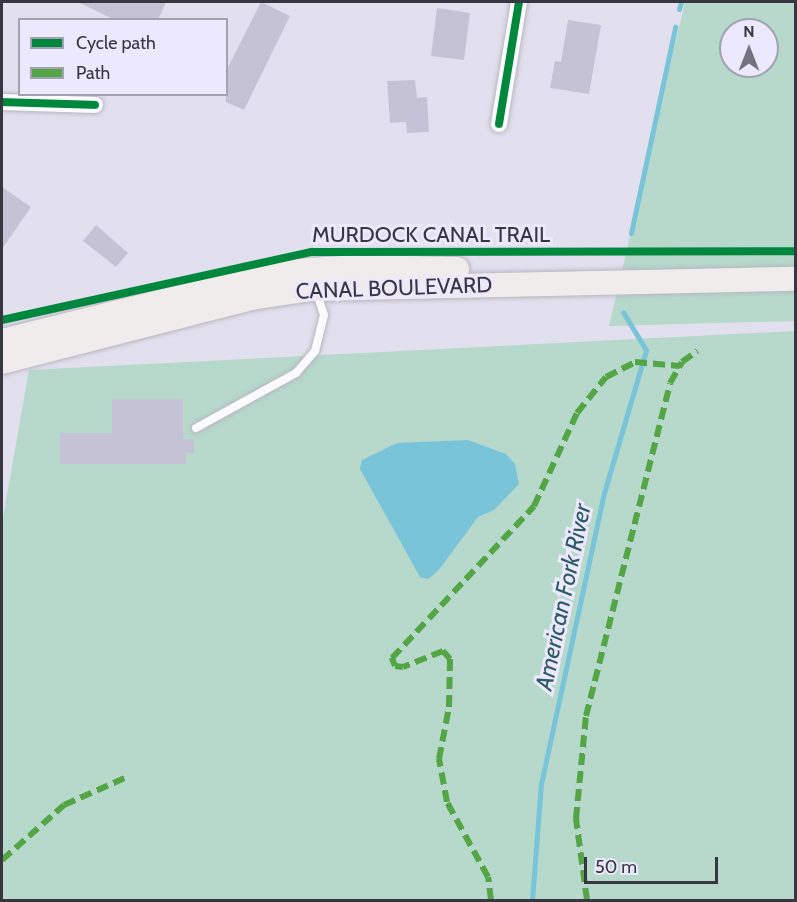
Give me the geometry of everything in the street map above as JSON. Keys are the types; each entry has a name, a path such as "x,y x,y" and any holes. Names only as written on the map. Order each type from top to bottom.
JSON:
{"main road":[{"name":"CANAL BOULEVARD","path":"2,362 251,298 314,279 795,267"},
{"name":"CANAL BOULEVARD","path":"2,341 248,279 795,279"}],"street":[{"path":"499,124 519,2"},
{"path":"2,102 95,105"}],"lane":[{"path":"196,428 296,373 315,351 324,315 314,279"}],"green space":[{"path":"685,2 795,2 795,321 609,326"},
{"path":"795,331 795,900 2,900 2,523 29,370"}],"water":[{"path":"468,440 506,454 515,464 519,484 494,510 478,517 438,571 428,579 420,577 360,469 362,460 397,443"}],"building":[{"path":"78,2 166,2 159,18 111,18"},
{"path":"261,2 290,16 244,110 226,102 228,67"},
{"path":"437,8 470,13 464,60 431,56"},
{"path":"568,20 601,25 589,94 550,88 555,61 561,62"},
{"path":"415,80 417,98 427,97 429,132 407,133 406,122 390,123 387,81"},
{"path":"2,187 31,207 2,249"},
{"path":"96,225 128,253 116,267 83,241"},
{"path":"112,399 183,399 183,439 194,439 194,453 186,453 186,464 60,464 60,433 112,433"}],"waterway":[{"name":"American Fork River","path":"679,9 681,2"},
{"name":"American Fork River","path":"631,233 675,27"},
{"name":"American Fork River","path":"532,900 541,784 604,493 646,350 623,312"}],"marked path":[{"path":"587,900 576,819 586,716 670,383 682,362 697,351"},
{"path":"491,900 488,877 447,802 439,759 449,707 450,659 443,651 403,667 395,666 392,658 534,506 577,413 606,377 635,362 680,366"},
{"path":"2,860 64,805 125,778"}],"cycle path":[{"path":"499,124 519,2"},
{"path":"2,102 95,105"},
{"name":"MURDOCK CANAL TRAIL","path":"2,320 312,252 796,251"}]}
